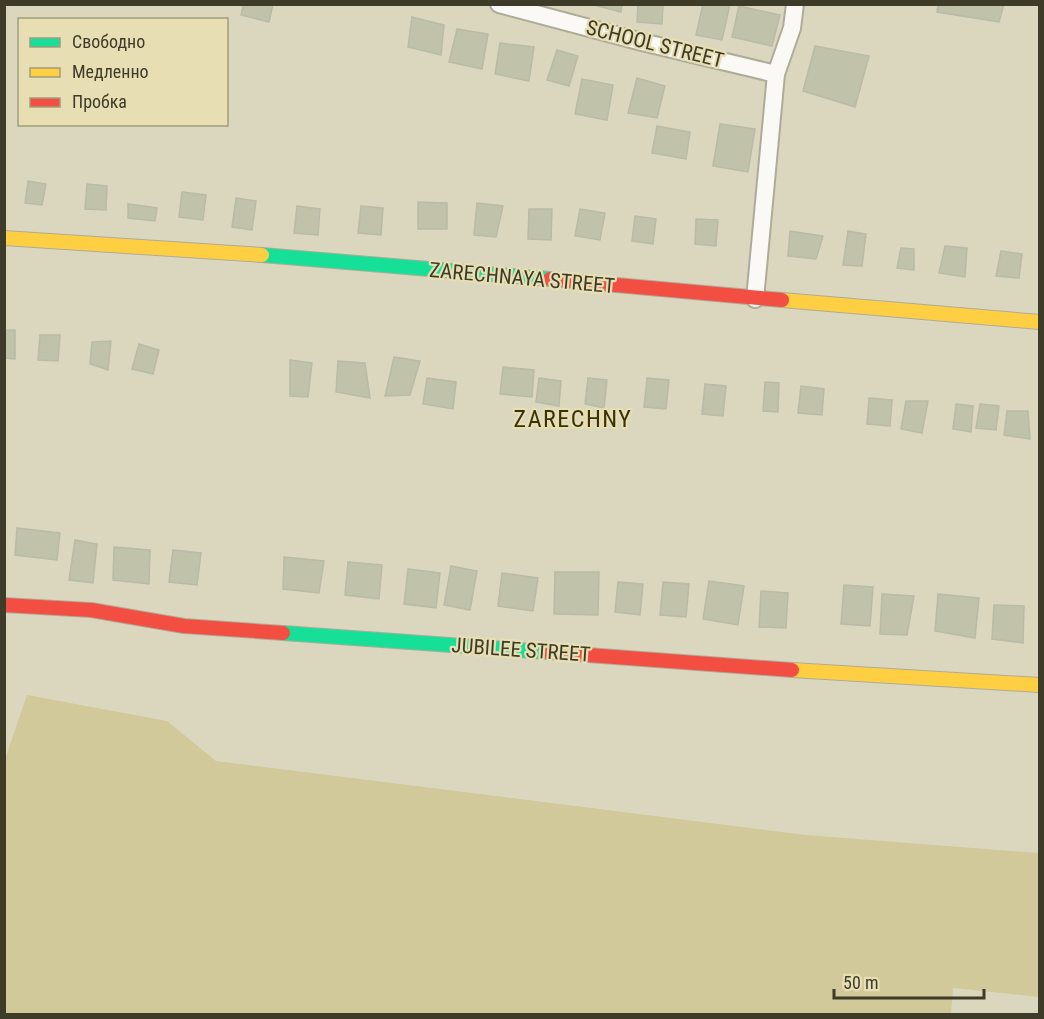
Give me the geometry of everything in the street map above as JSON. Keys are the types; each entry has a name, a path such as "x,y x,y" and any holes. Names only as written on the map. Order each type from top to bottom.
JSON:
{"street":[{"name":"SCHOOL STREET","path":"500,4 642,42 776,74"},
{"path":"755,299 776,74 792,28 795,4"},
{"name":"ZARECHNAYA STREET","path":"4,238 291,257 1040,322"},
{"name":"JUBILEE STREET","path":"4,605 91,610 184,626 787,670 1040,685"}],"shaded area":[{"path":"27,695 167,721 216,761 806,835 1039,853 1039,997 953,988 951,1014 5,1014 5,759"}],"building":[{"path":"244,4 273,4 269,22 241,15"},
{"path":"590,4 622,4 621,12"},
{"path":"638,4 663,4 662,24 637,22"},
{"path":"703,4 730,4 722,40 696,35"},
{"path":"938,4 1004,4 999,22 937,12"},
{"path":"739,6 780,15 772,46 732,37"},
{"path":"412,17 444,25 441,55 408,47"},
{"path":"457,29 488,34 482,69 449,62"},
{"path":"500,43 534,47 529,81 495,74"},
{"path":"815,46 869,56 855,107 803,91"},
{"path":"557,50 578,56 569,86 547,80"},
{"path":"637,78 665,86 657,118 628,113"},
{"path":"582,79 613,85 607,120 575,114"},
{"path":"720,124 755,129 748,172 713,166"},
{"path":"657,126 690,132 686,159 652,153"},
{"path":"28,181 46,184 42,205 25,203"},
{"path":"87,184 107,186 106,210 85,209"},
{"path":"182,192 206,195 203,220 179,217"},
{"path":"236,198 256,201 252,230 232,227"},
{"path":"418,202 447,203 447,229 418,229"},
{"path":"477,203 503,206 496,237 474,235"},
{"path":"128,204 157,208 155,221 128,218"},
{"path":"297,206 320,209 318,235 294,233"},
{"path":"361,206 383,208 381,235 358,233"},
{"path":"529,209 552,209 551,240 528,239"},
{"path":"580,209 605,213 600,240 575,236"},
{"path":"635,216 656,219 653,244 632,241"},
{"path":"696,219 718,220 716,246 695,244"},
{"path":"790,231 823,236 816,259 788,256"},
{"path":"848,231 866,234 862,266 843,265"},
{"path":"945,246 967,248 965,277 939,273"},
{"path":"901,248 914,249 914,270 897,268"},
{"path":"1001,251 1022,254 1019,278 996,276"},
{"path":"4,330 15,330 15,359 4,358"},
{"path":"40,335 60,335 58,361 38,360"},
{"path":"111,341 108,370 90,364 92,342"},
{"path":"139,344 159,350 153,374 132,369"},
{"path":"394,357 420,361 410,395 385,396"},
{"path":"290,360 312,363 308,397 290,396"},
{"path":"338,361 365,363 370,398 336,392"},
{"path":"503,367 534,370 532,397 500,394"},
{"path":"427,378 456,382 453,409 423,404"},
{"path":"539,378 561,381 559,406 536,402"},
{"path":"588,378 607,380 604,408 585,404"},
{"path":"647,378 669,380 666,409 644,407"},
{"path":"765,382 779,383 778,412 763,411"},
{"path":"705,384 726,386 723,416 702,414"},
{"path":"801,386 824,389 822,415 798,413"},
{"path":"869,398 892,400 890,426 867,424"},
{"path":"906,401 928,401 922,433 901,429"},
{"path":"956,404 973,406 971,432 953,429"},
{"path":"980,404 999,406 996,430 976,428"},
{"path":"1007,411 1028,411 1030,439 1004,435"},
{"path":"17,528 60,533 57,560 15,555"},
{"path":"75,540 97,544 93,583 69,580"},
{"path":"114,547 150,550 149,584 113,580"},
{"path":"173,550 201,553 197,585 169,582"},
{"path":"284,557 324,561 319,593 283,589"},
{"path":"348,562 382,565 379,599 345,595"},
{"path":"451,566 477,571 470,610 444,605"},
{"path":"408,569 440,573 436,608 404,604"},
{"path":"555,572 599,572 598,615 554,614"},
{"path":"502,573 538,578 533,611 498,606"},
{"path":"709,581 744,586 738,625 703,619"},
{"path":"618,582 643,584 640,615 615,612"},
{"path":"663,582 689,584 686,617 660,615"},
{"path":"844,585 873,587 870,626 841,624"},
{"path":"761,591 788,593 786,628 759,627"},
{"path":"882,594 914,596 907,635 880,634"},
{"path":"938,594 979,598 975,638 935,631"},
{"path":"994,605 1024,606 1023,643 992,639"}],"traffic: fast":[{"path":"262,255 550,279"},
{"path":"283,633 547,652"}],"traffic: slow":[{"path":"4,238 262,255"},
{"path":"782,300 1040,322"},
{"path":"792,670 1040,685"}],"traffic: jam":[{"path":"550,279 782,300"},
{"path":"4,605 91,610 184,626 283,633"},
{"path":"547,652 792,670"}],"district":[{"name":"ZARECHNY","path":"573,419"}]}
